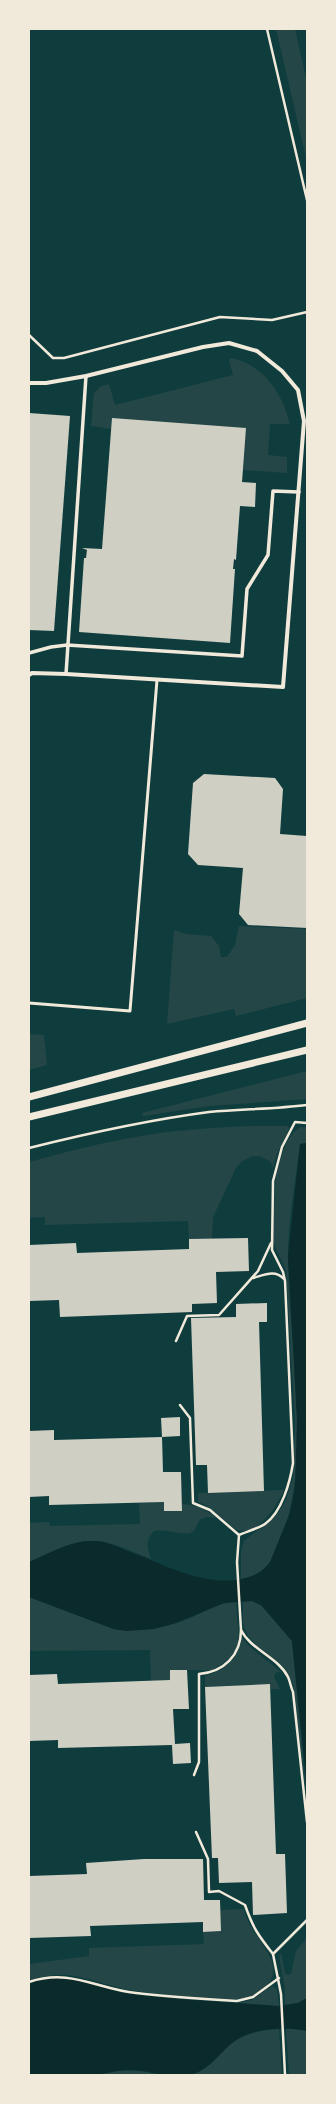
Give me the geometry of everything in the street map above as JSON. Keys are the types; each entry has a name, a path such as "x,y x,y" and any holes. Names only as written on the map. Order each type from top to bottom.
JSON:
{"street":[{"path":"29,383 46,383 86,376 203,347 229,343 257,351 282,371 298,390 304,421 305,440 299,492 284,688 30,673"},
{"path":"66,674 86,376"},
{"path":"29,653 51,646 68,645 242,656 247,589 268,555 273,490 299,492"},
{"path":"29,1098 307,1023"},
{"path":"29,1117 307,1050"}],"lane":[{"path":"29,1003 130,1011 157,680"}],"path":[{"path":"267,29 307,200"},
{"path":"29,335 53,358 64,358 220,317 272,320 307,312"},
{"path":"29,1148 98,1130 170,1117 244,1109 307,1105"},
{"path":"239,1535 265,1524 280,1505 291,1476 293,1463 285,1281 284,1272 272,1250 271,1242 273,1181 279,1157 295,1122 307,1123"},
{"path":"176,1341 187,1316 219,1315 258,1271 271,1242"},
{"path":"253,1278 276,1274 285,1281"},
{"path":"180,1405 190,1418 193,1503 210,1510 239,1535"},
{"path":"194,1775 199,1762 199,1674 212,1672 232,1659 240,1645 241,1630 237,1562 239,1535"},
{"path":"241,1630 245,1638 281,1667 288,1677 293,1692 307,1822"},
{"path":"196,1832 208,1859 209,1892 219,1891 245,1905 247,1916 254,1929 273,1954 281,1994 282,2048 285,2075"},
{"path":"273,1954 307,1920"},
{"path":"29,1982 45,1978 74,1977 135,1993 237,2001 253,1997 279,1978"}],"shaded area":[{"path":"276,29 295,29 307,82 307,162"},
{"path":"231,358 242,361 262,374 270,382 282,402 290,424 270,424 268,455 287,457 287,473 242,470 111,429 91,426 94,393 101,386 109,384 115,405 233,375 229,360"},
{"path":"239,926 307,929 307,998 236,1016 234,1009 167,1024 174,930 186,934 211,936 219,946 221,957 227,957 235,945"},
{"path":"29,1034 44,1035 47,1065 29,1070"},
{"path":"307,1071 307,1099 209,1106 143,1116 142,1113"},
{"path":"251,1126 288,1126 289,1129 277,1154 273,1168 270,1161 259,1156 253,1156 242,1161 236,1168 213,1217 212,1239 189,1239 188,1221 45,1225 45,1217 29,1218 29,1162 117,1140 145,1135"},
{"path":"300,1127 307,1127 307,1143 300,1144 288,1242 289,1291 297,1404 298,1442 295,1479 289,1515 270,1562 262,1572 241,1579 241,1552 244,1541 265,1526 279,1511 286,1500 293,1478 295,1421 286,1271 273,1242 273,1222 276,1173 286,1143 294,1132"},
{"path":"307,1143 307,1787 292,1641 261,1605 252,1601 224,1603 176,1623 154,1629 126,1631 114,1629 29,1597 29,1562 69,1545 85,1541 93,1541 110,1544 169,1568 213,1580 227,1581 246,1578 261,1571 270,1562 290,1513 295,1486 297,1421 288,1256 300,1144"},
{"path":"284,1490 271,1512 264,1520 249,1530 242,1531 234,1528 213,1510 198,1502 198,1493"},
{"path":"164,1502 164,1511 182,1511 182,1504 192,1505 217,1518 208,1517 201,1519 195,1530 185,1534 158,1530 154,1531 148,1541 151,1559 114,1544 91,1541 75,1543 29,1562 29,1523 49,1522 50,1526 140,1524 139,1503"},
{"path":"29,1597 113,1629 123,1630 144,1630 174,1624 219,1605 236,1602 239,1639 236,1649 230,1658 213,1670 170,1670 170,1680 151,1681 150,1650 29,1651"},
{"path":"243,1601 252,1601 261,1605 292,1641 307,1802 293,1683 282,1665 257,1646 248,1636 243,1624"},
{"path":"242,1638 250,1647 281,1672 276,1672 274,1677 280,1689 270,1689 270,1684 205,1687 205,1676 218,1671 230,1663 238,1652"},
{"path":"244,1909 250,1926 271,1958 273,1966 272,1978 267,1986 255,1995 247,1998 224,2000 192,1998 127,1990 82,1977 68,1975 51,1976 29,1981 29,1964 89,1956 89,1948 204,1944 203,1932 221,1931 220,1910"},
{"path":"307,1938 307,1998 298,2003 285,2005 285,1989 279,1956 281,1953 285,1973 287,1975 291,1974 296,1951"},
{"path":"61,1977 90,1983 119,1992 178,1999 278,2006 298,2003 307,1998 307,2031 298,2029 278,2029 248,2035 231,2044 206,2067 196,2073 188,2075 172,2076 130,2070 93,2075 29,2075 29,1983 47,1978"},
{"path":"272,1986 277,1989 279,2006 237,2003 252,2000"},
{"path":"293,2028 307,2031 307,2075 289,2075 286,2029"},
{"path":"279,2029 282,2075 191,2075 204,2069 228,2045 244,2035"},
{"path":"115,2070 143,2071 159,2075 95,2075"}],"building":[{"path":"29,413 70,416 54,631 29,630"},
{"path":"112,418 246,428 242,482 256,483 255,507 240,506 236,560 234,559 233,569 235,569 230,643 79,632 84,558 86,558 87,550 82,548 102,549"},
{"path":"204,774 275,778 283,789 280,834 307,836 307,928 248,925 239,914 243,868 198,865 188,854 193,783"},
{"path":"248,1238 249,1271 216,1272 217,1303 192,1304 192,1312 60,1317 59,1300 29,1301 29,1245 76,1243 77,1253 189,1249 189,1239"},
{"path":"267,1303 267,1322 259,1322 264,1491 208,1493 207,1465 196,1465 191,1318 236,1317 236,1304"},
{"path":"180,1417 180,1436 162,1437 161,1418"},
{"path":"54,1430 54,1440 162,1437 163,1472 181,1472 182,1511 164,1511 164,1502 49,1505 49,1496 29,1497 29,1431"},
{"path":"170,1670 187,1670 189,1709 173,1709 175,1744 190,1743 191,1763 173,1764 172,1745 58,1748 58,1740 29,1741 29,1675 57,1674 58,1684 170,1680"},
{"path":"270,1684 276,1854 285,1854 287,1913 253,1915 252,1882 219,1883 218,1858 212,1858 205,1687"},
{"path":"144,1859 203,1859 204,1900 220,1900 221,1931 203,1932 203,1922 90,1926 91,1936 29,1938 29,1876 87,1874 86,1863"}]}
